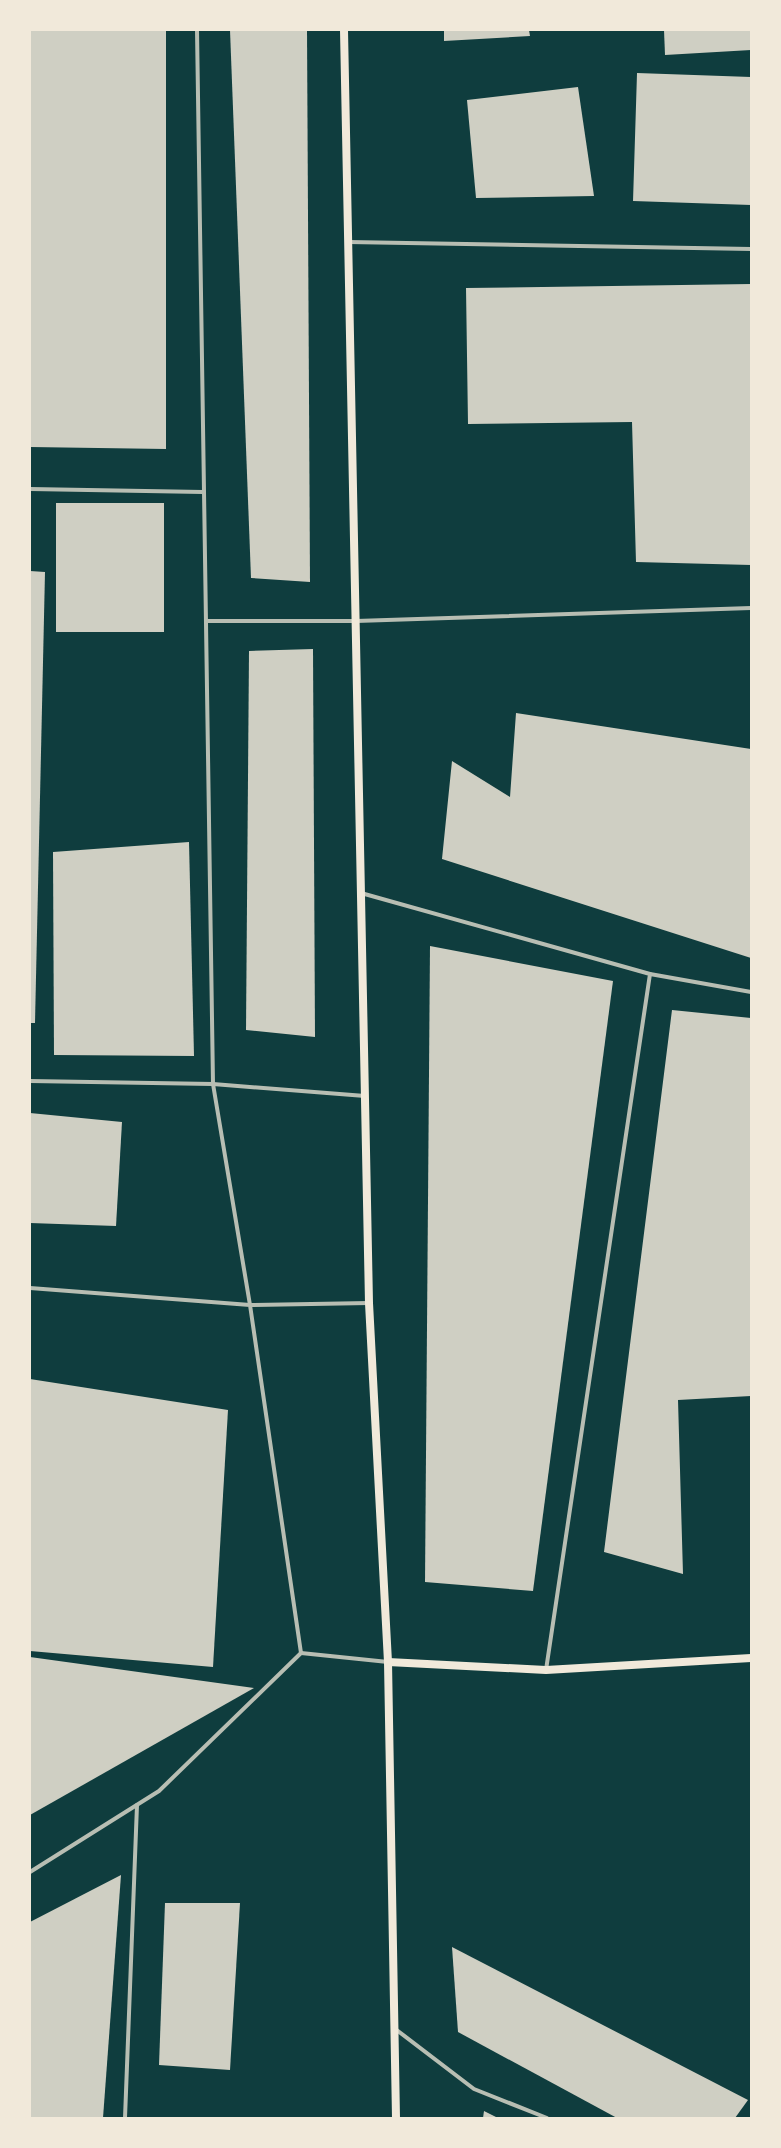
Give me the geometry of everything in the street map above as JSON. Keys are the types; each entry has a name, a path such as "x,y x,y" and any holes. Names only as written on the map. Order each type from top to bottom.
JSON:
{"main road":[{"path":"344,30 369,1303 388,1662 396,2118"},
{"path":"388,1662 546,1670 751,1658"}],"street":[{"path":"197,30 213,1084 250,1304 301,1653"},
{"path":"348,242 751,249"},
{"path":"30,489 204,492"},
{"path":"206,621 356,621 751,608"},
{"path":"361,893 650,974 751,992"},
{"path":"546,1670 650,974"},
{"path":"30,1081 213,1084 366,1096"},
{"path":"30,1288 250,1304 369,1303"},
{"path":"301,1653 388,1662"},
{"path":"30,1872 159,1792 301,1653"},
{"path":"125,2118 137,1805"},
{"path":"394,2028 474,2089 547,2118"}],"building":[{"path":"30,30 166,30 166,449 30,447"},
{"path":"230,30 307,30 310,582 251,578"},
{"path":"444,30 529,30 530,36 444,41"},
{"path":"664,30 751,30 751,50 665,55"},
{"path":"637,73 751,77 751,205 633,201"},
{"path":"578,87 594,196 476,198 467,100"},
{"path":"751,284 751,565 636,562 632,422 468,424 466,288"},
{"path":"56,503 164,503 164,632 56,632"},
{"path":"30,571 45,572 35,1023 30,1023"},
{"path":"313,649 315,1037 246,1030 249,651"},
{"path":"516,713 751,749 751,958 442,859 452,761 510,797"},
{"path":"189,842 194,1056 54,1055 53,852"},
{"path":"430,946 613,981 533,1591 425,1582"},
{"path":"672,1010 751,1018 751,1396 678,1400 683,1574 604,1552"},
{"path":"30,1113 122,1122 116,1226 30,1223"},
{"path":"30,1379 228,1410 213,1667 30,1651"},
{"path":"30,1657 254,1688 30,1815"},
{"path":"121,1875 103,2118 30,2118 30,1922"},
{"path":"165,1903 240,1903 230,2070 159,2065"},
{"path":"452,1947 748,2100 735,2118 617,2118 458,2032"},
{"path":"484,2111 498,2118 483,2118"}]}
